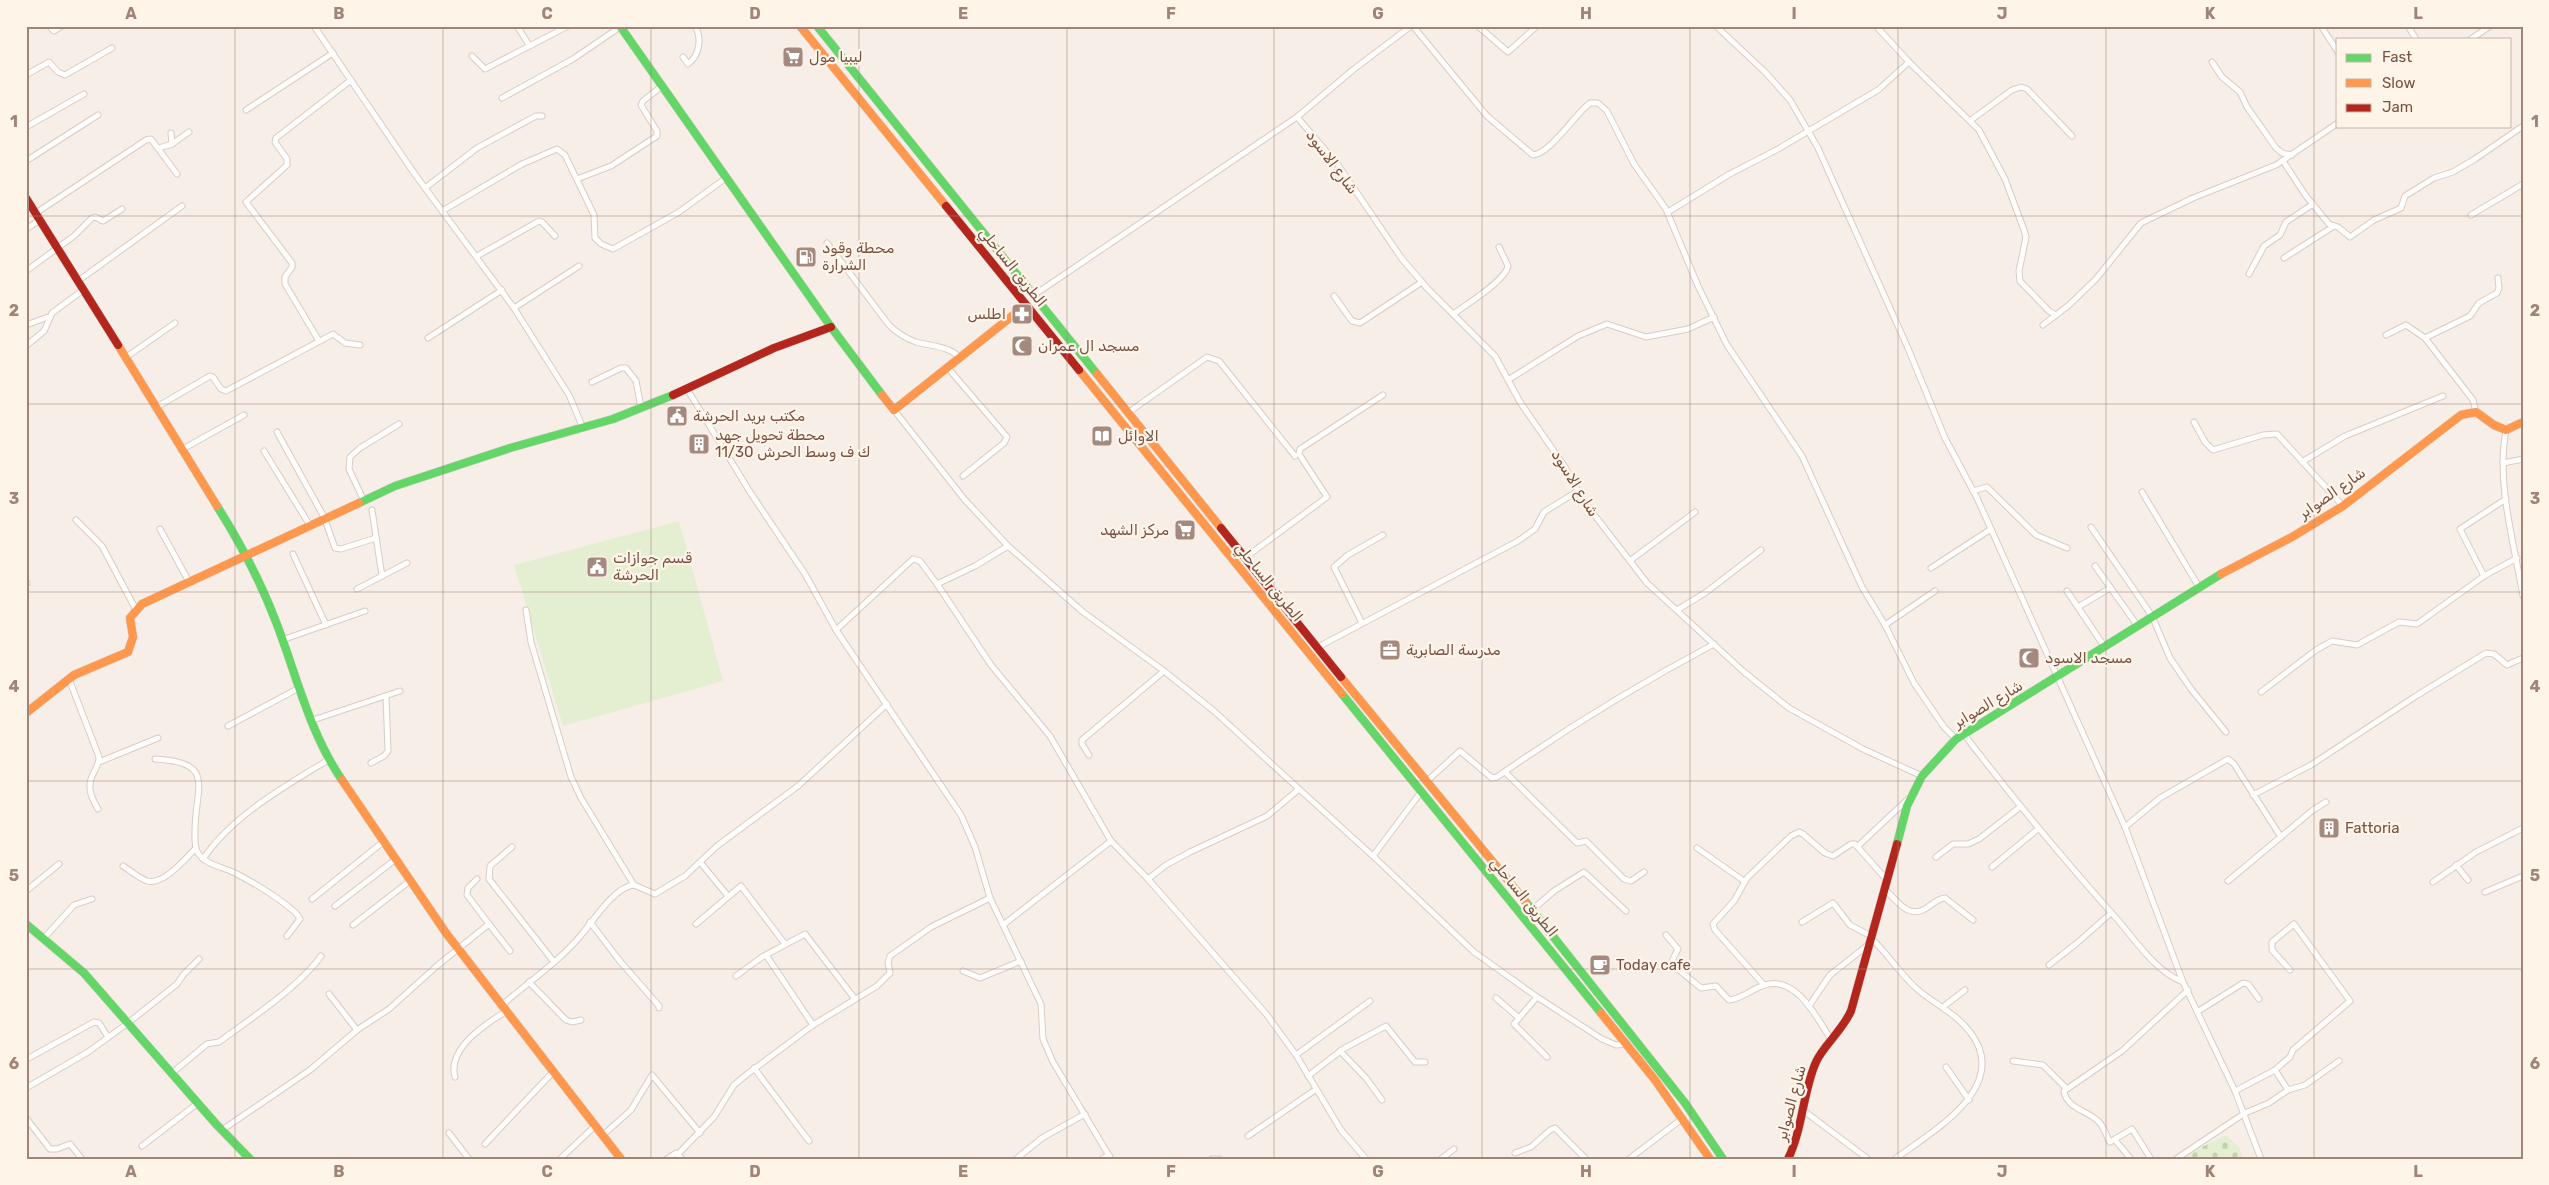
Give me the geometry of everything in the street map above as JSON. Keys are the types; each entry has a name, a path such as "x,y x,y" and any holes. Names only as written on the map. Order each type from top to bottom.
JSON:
{"main road":[{"name":"الطريق الساحلي","path":"800,26 1626,1044 1683,1117 1710,1159"},
{"name":"الطريق الساحلي","path":"817,26 1426,782 1532,910 1686,1103 1723,1159"},
{"path":"620,27 831,328 894,410 1026,305"},
{"path":"26,198 84,290 180,450 247,554 282,640 310,721 328,760 458,949 503,1009 596,1125 620,1159"},
{"path":"26,713 69,679 128,652 131,644 129,620 135,608 188,580 363,499 465,462 584,429 687,389 774,348 831,328"},
{"name":"شارع الصوابر","path":"1788,1159 1804,1111 1816,1061 1844,1026 1851,1011 1886,878 1911,796 1922,776 1956,739 2199,587 2292,537 2342,506 2453,421 2469,412 2476,412"},
{"path":"2476,412 2494,425 2506,430 2523,422"},
{"path":"1216,538 1224,531"},
{"path":"26,924 84,973 222,1130 250,1159"},
{"path":"1576,983 1584,976"}],"street":[{"path":"49,26 54,31 62,26"},
{"path":"314,26 425,188 502,290 569,395 584,429"},
{"path":"517,26 529,45"},
{"path":"472,56 485,69 568,26"},
{"path":"682,57 688,64 697,52 700,40 695,26"},
{"path":"1034,295 1297,117 1354,68 1412,26 1487,116 1533,155 1539,153 1565,130 1586,106 1592,102 1598,103 1607,111 1634,164 1668,212 1698,286 1734,358 1802,456 1862,587 1885,625 1914,683 1944,727 1956,739"},
{"path":"1478,26 1508,52 1537,26"},
{"path":"1716,26 1790,100 1808,130 1890,310 1945,438 1974,491 2056,678 2125,827 2183,982 2245,1113 2261,1159"},
{"path":"1876,26 1909,62 1972,120 1998,164 2024,230 2025,246 2019,271 2021,284 2049,311 2056,315"},
{"path":"2322,26 2336,49"},
{"path":"2408,26 2415,38"},
{"path":"2472,38 2490,26"},
{"path":"502,98 573,59 620,27"},
{"path":"26,75 49,62 58,72 65,75 112,48"},
{"path":"246,110 333,54"},
{"path":"1668,212 1878,90 1909,62"},
{"path":"2212,62 2222,77 2240,92 2276,148 2285,154 2293,155"},
{"path":"319,341 285,284 284,279 292,267 292,263 246,202 287,165 287,159 275,142 276,138 351,80"},
{"path":"578,179 611,166 657,136 641,105 643,101 662,86"},
{"path":"1972,120 2012,90 2020,87 2027,89 2072,136"},
{"path":"26,127 84,94"},
{"path":"26,161 98,115"},
{"path":"425,188 485,143 536,116 542,116"},
{"name":"شارع الاسود","path":"1297,117 1338,165 1392,246 1422,282 1490,351 1520,402 1565,467 1578,491 1647,583 1762,686 1805,718 1863,749 1922,776"},
{"path":"2043,325 2106,268 2141,223 2193,198 2283,161 2336,125"},
{"path":"2283,161 2329,224 2351,236 2374,220 2401,208 2406,196 2431,179 2453,172 2523,126"},
{"path":"159,148 172,144 189,132"},
{"path":"171,133 172,144"},
{"path":"26,229 38,216 143,141 151,139 176,174"},
{"path":"442,210 552,149 561,151 578,179 594,217 595,238 601,244 613,249 679,212 726,178"},
{"path":"2471,215 2523,184"},
{"path":"2249,274 2268,242 2280,234 2286,222 2313,204"},
{"path":"78,281 182,206"},
{"path":"26,271 83,228 92,218 96,217 104,221 122,209"},
{"path":"477,256 539,221 555,236"},
{"path":"2284,258 2335,226"},
{"path":"826,243 883,318 900,335 915,342 954,352 960,358"},
{"path":"1452,314 1487,289 1507,271 1508,266 1499,247"},
{"path":"514,308 579,266"},
{"path":"2425,338 2470,316 2479,304 2497,293 2499,288 2498,278"},
{"path":"1334,296 1352,320 1360,323 1422,282"},
{"path":"26,324 48,317 84,290"},
{"path":"428,338 502,290"},
{"path":"26,346 46,329 48,317"},
{"path":"1508,380 1578,336 1607,324 1646,337 1688,329 1714,317"},
{"path":"124,359 174,323"},
{"path":"2386,335 2406,325 2425,338 2473,400 2476,412"},
{"path":"154,408 210,376 213,377 221,389 226,391 333,334 344,343 360,345"},
{"path":"1129,412 1207,357 1211,357 1219,361 1295,456"},
{"path":"592,382 626,368 636,381 641,408"},
{"path":"948,368 1007,437 1004,443 963,476"},
{"path":"687,389 750,492 815,590 836,630 961,815 975,847 990,898 1041,1004 1043,1039 1054,1062 1110,1157 1102,1159"},
{"path":"1246,557 1328,497 1299,454 1300,449 1383,395"},
{"path":"2302,462 2344,436 2442,396"},
{"path":"894,410 959,493 1008,546 1083,612 1164,671 1214,711 1373,856 1474,952 1537,997 1602,1039 1616,1045 1626,1044"},
{"path":"180,450 244,415"},
{"path":"2194,422 2206,442 2214,450 2270,433 2282,439 2342,506"},
{"path":"363,499 349,469 350,457 360,448 399,424"},
{"path":"2506,430 2503,463 2506,499 2523,596"},
{"path":"277,432 324,517 332,543 338,549 376,538"},
{"path":"264,452 309,524"},
{"path":"2503,463 2523,459"},
{"path":"1974,491 1987,487 2036,535 2067,548"},
{"path":"1318,647 1518,542 1534,529 1544,512 1578,491"},
{"path":"2142,492 2199,587"},
{"path":"2484,576 2460,529 2506,499"},
{"path":"372,510 382,576"},
{"path":"1631,560 1696,512"},
{"path":"76,520 102,546 135,608"},
{"path":"2091,527 2152,616 2170,658 2191,689 2226,732"},
{"path":"160,529 188,580"},
{"path":"1931,568 1991,529"},
{"path":"1362,623 1334,567 1348,556 1384,535"},
{"path":"937,584 975,566 1008,546"},
{"path":"1677,610 1704,593 1761,550"},
{"path":"2515,550 2523,550"},
{"path":"293,554 326,625"},
{"path":"2261,692 2316,650 2332,641 2357,645 2399,622 2412,625 2417,624 2484,576 2517,558"},
{"path":"836,630 913,559 920,561 991,665 1050,736 1111,841 1148,879 1267,1015 1296,1055 1315,1090 1341,1130 1366,1159"},
{"path":"357,589 407,563"},
{"path":"2095,566 2138,625"},
{"path":"2078,607 2110,588"},
{"path":"2067,591 2104,646"},
{"path":"1885,625 1934,592"},
{"path":"526,610 532,642 571,777 581,798 634,885 651,894 661,892 798,786 887,704"},
{"path":"282,640 365,611"},
{"path":"1426,782 1460,751 1492,778 1505,772 1524,757 1632,688 1714,644"},
{"path":"2253,795 2311,765 2479,657 2491,652 2506,665 2523,658"},
{"path":"1089,755 1082,744 1083,739 1164,671"},
{"path":"69,679 99,762"},
{"path":"228,726 299,688"},
{"path":"310,721 400,691"},
{"path":"371,763 384,756 388,751 386,696"},
{"path":"1963,733 2038,830 2111,913 2166,973 2183,982"},
{"path":"98,809 89,787 91,776 99,762 158,738"},
{"path":"155,759 181,761 194,770 200,786 195,819 196,848 203,859 236,874 296,913 300,919 287,936"},
{"path":"2125,827 2160,798 2224,759 2228,759 2234,764 2282,837"},
{"path":"203,859 210,849 252,811 328,760"},
{"path":"1505,772 1576,843 1586,841 1624,879 1630,881 1644,872"},
{"path":"1148,879 1166,865 1190,852 1267,816 1299,789"},
{"path":"1373,856 1421,792"},
{"path":"1858,846 1911,796"},
{"path":"2228,881 2313,810 2326,802"},
{"path":"1936,857 1953,844 1968,844 1979,839 2020,807"},
{"path":"1992,868 2038,830"},
{"path":"2433,882 2456,865 2522,830"},
{"path":"1764,985 1716,930 1713,924 1734,901 1744,881 1796,833 1804,834 1830,855 1836,854 1851,844 1858,846 1886,878"},
{"path":"1003,925 1111,841"},
{"path":"312,899 383,842"},
{"path":"512,847 490,866 489,879 554,962"},
{"path":"123,866 147,881 155,882 172,872 196,848"},
{"path":"1698,848 1744,881"},
{"path":"335,906 396,859"},
{"path":"700,862 728,896"},
{"path":"26,891 59,864"},
{"path":"2456,865 2468,880"},
{"path":"1532,910 1554,891 1584,872 1626,911"},
{"path":"2485,892 2523,876"},
{"path":"477,879 468,888 467,895 510,951"},
{"path":"353,925 411,880"},
{"path":"455,1077 453,1064 457,1053 529,982 554,962 582,934 599,910 623,889 634,885"},
{"path":"696,924 738,887 742,887 785,944"},
{"path":"1884,887 1905,910 1913,913 1918,913 1939,899 1945,898 1973,920"},
{"path":"667,1159 674,1154 680,1156 714,1117 734,1085 754,1068 813,1025 877,986 890,973 890,956 931,927 990,898"},
{"path":"44,938 74,905 92,899"},
{"path":"1802,922 1833,903 1850,924 1891,957 1917,989 1943,1007 1970,1031 1980,1049 1982,1059 1980,1074 1969,1100 1948,1121 1895,1159"},
{"path":"2049,965 2078,943 2111,913"},
{"path":"590,922 619,960 659,1006 658,1008"},
{"path":"222,1130 316,1065 357,1030 390,1009 489,924"},
{"path":"2235,1091 2275,1070 2290,1057 2293,1050 2350,1001 2349,997 2294,924 2272,942 2272,950 2290,970"},
{"path":"736,976 798,936 806,935 855,999"},
{"path":"1666,935 1678,949 1672,961 1673,965 1701,988 1716,986 1729,1000 1764,985 1780,983 1801,997 1832,1041"},
{"path":"1809,1006 1830,975 1870,939"},
{"path":"766,955 813,1025"},
{"path":"172,1073 207,1044 219,1042 278,996 314,967 321,956"},
{"path":"26,1088 88,1052 128,1023 177,984 199,959"},
{"path":"963,971 980,978 1021,961"},
{"path":"529,982 566,1020 572,1022 580,1020"},
{"path":"2197,1012 2243,983 2248,984 2259,999"},
{"path":"1943,1007 1965,990"},
{"path":"2151,1159 2132,1129 2110,1142 2097,1120 2077,1108 2064,1095 2066,1088 2101,1067 2122,1051 2188,990"},
{"path":"329,994 357,1030"},
{"path":"1537,997 1515,1022 1516,1026 1547,1057"},
{"path":"1496,998 1519,1018"},
{"path":"1296,1055 1370,1001"},
{"path":"27,1059 94,1022 98,1023 108,1037"},
{"path":"1308,1076 1340,1051 1386,1026 1415,1062 1425,1062"},
{"path":"1340,1051 1366,1078 1382,1100"},
{"path":"2013,1061 2043,1065 2066,1088"},
{"path":"2176,1159 2245,1113 2269,1103 2288,1090 2305,1085 2340,1061"},
{"path":"1946,1067 1969,1100"},
{"path":"754,1068 809,1141"},
{"path":"2275,1070 2288,1090"},
{"path":"485,1144 553,1072"},
{"path":"603,1135 631,1110 652,1075 700,1132"},
{"path":"1248,1136 1315,1090"},
{"path":"142,1146 198,1103"},
{"path":"1804,1111 1868,1159"},
{"path":"1016,1159 1042,1138 1085,1114"},
{"path":"1629,1159 1683,1117"},
{"path":"26,1118 50,1149 70,1144 82,1159"},
{"path":"560,1159 596,1125"},
{"path":"1515,1153 1531,1147 1550,1130 1555,1128 1586,1159"},
{"path":"449,1133 469,1159"},
{"path":"2115,1140 2131,1159"},
{"path":"1441,1159 1454,1148"},
{"path":"1212,1159 1219,1159"}],"green space":[{"path":"679,521 723,681 563,726 514,565"},
{"path":"2226,1135 2239,1147 2243,1159 2178,1159"}],"traffic: fast":[{"path":"620,26 831,327 882,395"},
{"path":"817,26 1097,374"},
{"path":"359,503 395,486 510,448 613,419 673,395"},
{"path":"217,506 257,577 276,622 312,723 342,780"},
{"path":"1897,844 1907,806 1922,776 1956,739 2221,574"},
{"path":"1342,694 1601,1013"},
{"path":"1525,901 1685,1103 1723,1159"},
{"path":"26,924 84,973 216,1124 250,1159"}],"traffic: slow":[{"path":"800,26 946,206"},
{"path":"882,395 894,410 1026,305"},
{"path":"118,345 217,506"},
{"path":"1079,370 1342,694"},
{"path":"1097,374 1221,528"},
{"path":"2221,574 2292,537 2343,506 2461,415 2476,412 2494,425 2506,430 2523,422"},
{"path":"26,713 74,675 128,652 133,637 130,618 142,604 359,503"},
{"path":"1341,677 1525,901"},
{"path":"342,780 446,933 621,1159"},
{"path":"1601,1013 1655,1080 1710,1159"}],"traffic: jam":[{"path":"26,198 118,345"},
{"path":"946,206 1079,370"},
{"path":"673,395 774,348 831,327"},
{"path":"1221,528 1341,677"},
{"path":"1788,1159 1797,1135 1808,1085 1816,1062 1851,1011 1897,844"}],"place":[{"name":"ليبيا مول","path":"793,57"},
{"name":"محطة وقود الشرارة","path":"806,257"},
{"name":"اطلس","path":"1022,314"},
{"name":"مسجد ال عمران","path":"1022,346"},
{"name":"مكتب بريد الحرشة","path":"677,416"},
{"name":"الاوائل","path":"1102,436"},
{"name":"محطة تحويل جهد 11/30 ك ف وسط الحرش","path":"699,444"},
{"name":"مركز الشهد","path":"1185,530"},
{"name":"قسم جوازات الحرشة","path":"597,567"},
{"name":"مدرسة الصابرية","path":"1390,650"},
{"name":"مسجد الاسود","path":"2029,658"},
{"name":"Fattoria","path":"2329,828"},
{"name":"Today cafe","path":"1600,965"}]}
